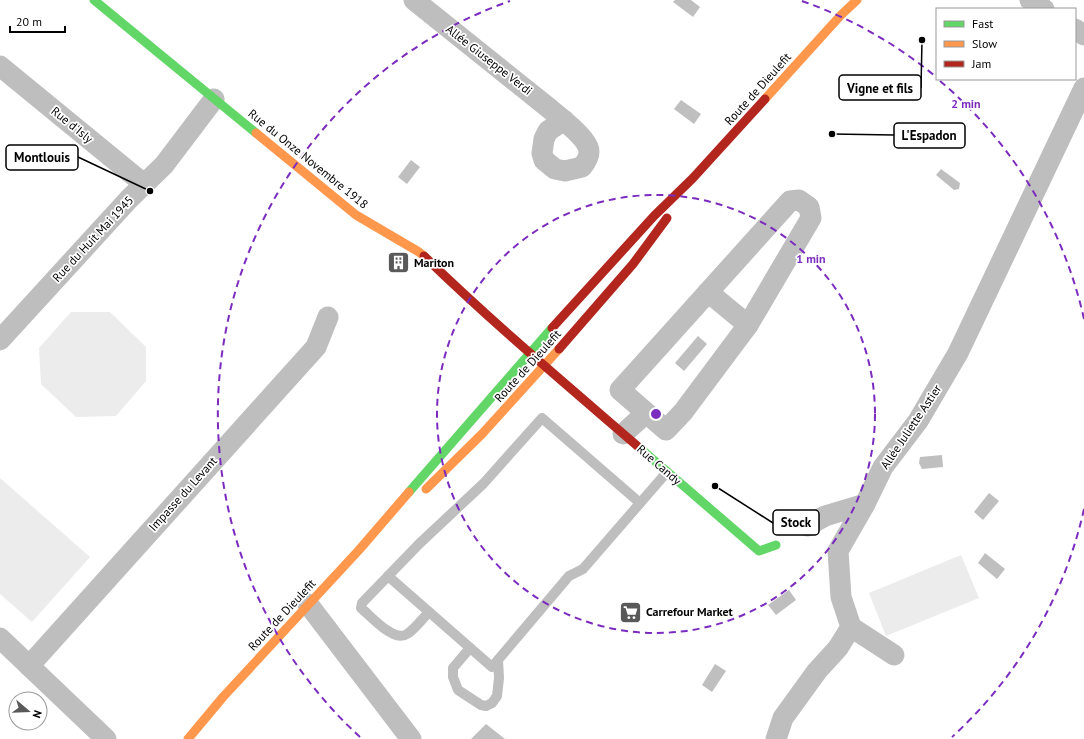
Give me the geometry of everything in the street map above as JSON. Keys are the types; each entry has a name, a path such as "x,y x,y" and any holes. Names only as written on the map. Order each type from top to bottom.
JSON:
{"main road":[{"name":"Rue du Onze Novembre 1918","path":"94,0 356,214 419,252 463,294 545,366"},
{"name":"Route de Dieulefit","path":"841,15 850,0"},
{"name":"Route de Dieulefit","path":"188,739 223,697 359,550 529,352 618,254 693,178 841,15 857,0"},
{"name":"Route de Dieulefit","path":"359,550 457,461 545,366 624,276 660,229 693,178"},
{"path":"504,380 525,371 545,366"},
{"name":"Rue Candy","path":"545,366 759,551 776,545"},
{"name":"Route de Dieulefit","path":"184,729 223,697"}],"street":[{"name":"Allée Giuseppe Verdi","path":"414,0 564,120"},
{"path":"1030,0 1042,8"},
{"name":"Rue d'Isly","path":"0,66 144,184"},
{"name":"Allée Juliette Astier","path":"851,627 841,597 838,551 865,504 883,467 918,421 958,353 1084,88"},
{"name":"Rue du Huit Mai 1945","path":"0,340 124,205 164,165 214,99"},
{"path":"799,200 809,207 811,218 748,325 683,412 666,430 620,390 790,201 799,200"},
{"path":"545,366 549,348 560,332 613,273 618,254"},
{"path":"708,292 748,325"},
{"name":"Impasse du Levant","path":"29,666 316,347 328,317"},
{"path":"623,434 646,413"},
{"path":"807,526 825,516 865,504"},
{"path":"308,604 411,739"},
{"path":"776,739 783,718 817,671 838,648 851,627 894,655"},
{"path":"1,640 106,739"}],"lane":[{"path":"430,612 406,635 400,637 389,632 362,608 362,603 419,544 484,483 542,418 640,503"},
{"path":"388,576 492,667 569,576 583,569 667,472"},
{"path":"470,648 453,668 453,677 458,690 480,705 486,706 492,703 497,696 499,678 498,660"}],"shaded area":[{"path":"675,0 691,0 700,7 693,17 673,2"},
{"path":"681,100 701,114 694,124 674,109"},
{"path":"411,160 420,167 407,184 398,177"},
{"path":"941,169 960,183 959,189 954,190 936,175"},
{"path":"71,312 110,312 146,347 146,381 116,416 76,417 41,384 39,348"},
{"path":"698,336 707,344 684,371 675,363"},
{"path":"942,455 943,467 922,469 919,463 920,457"},
{"path":"0,478 90,557 32,622 0,594"},
{"path":"989,493 999,501 983,520 974,512"},
{"path":"985,553 1005,569 997,579 978,563"},
{"path":"961,555 979,598 886,636 869,593"},
{"path":"789,590 796,600 776,615 768,605"},
{"path":"715,664 726,671 712,692 702,685"},
{"path":"486,724 505,739 471,739"}],"traffic: fast":[{"path":"94,0 256,133"},
{"path":"409,492 552,328"},
{"path":"642,450 759,551 776,545"}],"traffic: slow":[{"path":"765,99 841,15 857,0"},
{"path":"256,133 356,215 424,256"},
{"path":"426,489 482,434 559,349"},
{"path":"188,739 223,697 359,550 409,492"}],"traffic: jam":[{"path":"552,328 654,216 693,178 765,99"},
{"path":"559,349 633,264 667,218"},
{"path":"424,256 504,330 642,450"}],"place":[{"name":"Vigne et fils","path":"922,40"},
{"name":"L'Espadon","path":"832,134"},
{"name":"Montlouis","path":"150,191"},
{"name":"Mariton","path":"399,263"},
{"name":"Stock","path":"715,486"},
{"name":"Carrefour Market","path":"631,612"}]}
